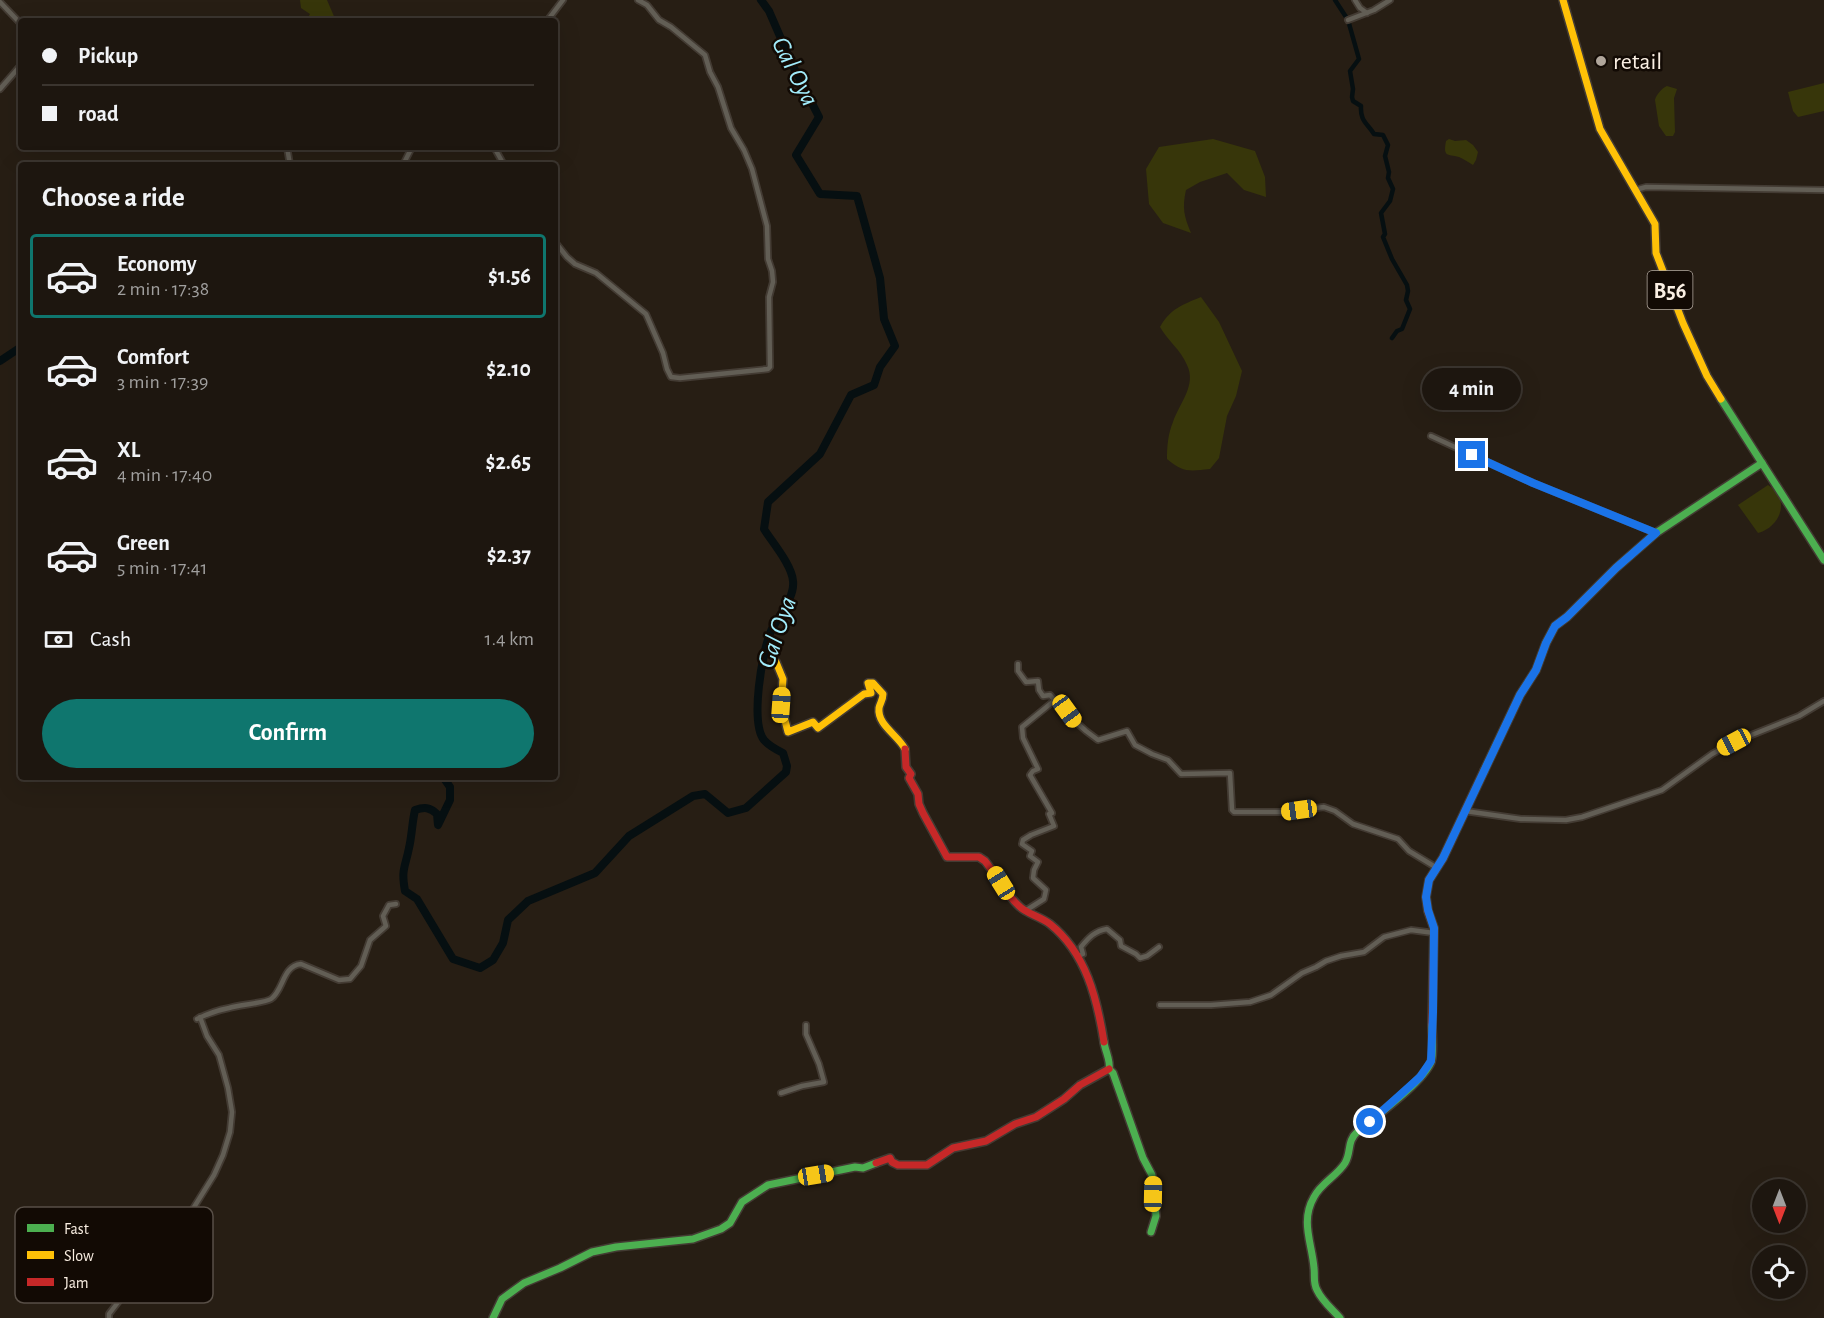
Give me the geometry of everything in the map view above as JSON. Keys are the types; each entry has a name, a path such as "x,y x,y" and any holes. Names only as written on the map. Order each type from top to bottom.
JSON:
{"main road":[{"name":"B56","path":"1563,0 1600,129 1654,224 1656,253 1683,323 1707,376 1824,560"},
{"path":"1340,1318 1314,1288 1314,1269 1305,1230 1308,1210 1315,1195 1345,1164 1350,1155 1349,1143 1356,1133 1420,1077 1431,1061 1434,933 1426,897 1429,880 1466,811 1520,695 1536,670 1552,631 1616,568 1656,533 1762,463"},
{"path":"776,662 783,680 781,705 788,732 813,722 818,728 864,694 871,693 868,683 873,683 883,694 879,708 882,722 901,741 906,752 906,767 911,774 909,777 911,783 918,794 918,801 939,848 947,857 979,857 985,861 1019,907 1048,922 1078,956 1092,985 1105,1052 1110,1064 1109,1069 1113,1073 1143,1158 1152,1175 1156,1216 1151,1232"},
{"path":"493,1318 502,1299 524,1283 592,1252 616,1247 684,1241 706,1234 730,1223 741,1202 768,1185 855,1167 863,1168 890,1158 898,1165 927,1165 953,1148 986,1141 1015,1124 1029,1120 1064,1100 1080,1085 1109,1069"}],"street":[{"path":"549,18 563,0"},
{"path":"558,246 575,264 596,273 646,314 671,377 680,378 770,367 769,297 772,271 768,259 767,226 752,169 731,128 705,56 671,27 659,20 647,5 638,0"},
{"path":"1355,0 1367,13"},
{"path":"1348,20 1367,13 1390,0"},
{"path":"0,2 18,21"},
{"path":"0,89 18,68"},
{"path":"1634,190 1646,187 1824,190"},
{"path":"1431,436 1533,483 1656,533"},
{"path":"1018,664 1018,671 1026,682 1038,681 1039,690 1043,696 1050,695 1064,706 1076,722 1098,740 1127,731 1136,745 1144,751 1168,760 1181,774 1232,774 1232,810 1234,812 1284,812 1324,807 1335,811 1353,824 1398,839 1409,850 1437,868"},
{"path":"1025,911 1044,899 1046,890 1033,878 1038,862 1030,856 1032,851 1022,844 1023,840 1054,826 1049,814 1052,813 1030,775 1038,769 1023,738 1022,727 1055,700"},
{"path":"1466,811 1521,819 1566,820 1582,817 1662,790 1712,754 1734,742 1799,716 1824,701"},
{"path":"194,1207 214,1175 223,1155 230,1132 232,1112 219,1055 198,1018 228,1008 267,1001 274,997 287,973 296,965 301,964 339,980 350,979 361,966 370,940 386,926 383,916 389,905 396,904"},
{"path":"1078,956 1083,954 1081,947 1096,931 1107,929 1120,940 1121,946 1140,958 1159,947"},
{"path":"1160,1005 1221,1004 1257,1000 1271,995 1302,973 1326,961 1364,952 1384,937 1411,930 1434,933"},
{"path":"781,1093 824,1082 806,1034 806,1025"},
{"path":"109,1318 109,1314 117,1303"}],"shaded area":[{"path":"300,0 327,0 335,18 308,18 310,14 301,8"},
{"path":"1824,83 1824,111 1798,117 1793,111 1788,92"},
{"path":"1667,86 1677,89 1674,98 1675,132 1673,136 1666,136 1659,126 1655,100"},
{"path":"1213,139 1255,151 1265,177 1266,197 1244,190 1227,173 1200,182 1186,190 1184,212 1191,233 1163,223 1149,204 1146,169 1159,147"},
{"path":"1449,139 1466,140 1473,145 1478,152 1473,165 1459,157 1447,154 1445,146"},
{"path":"1201,297 1219,322 1242,371 1236,396 1227,416 1219,458 1210,469 1192,470 1182,469 1167,459 1170,431 1189,387 1190,372 1181,355 1160,327 1173,311"},
{"path":"1768,485 1779,497 1780,512 1772,525 1758,533 1738,505"}],"waterway":[{"name":"Gal Oya","path":"445,780 450,787 450,800 438,825 437,814 432,810 424,808 415,810 403,873 405,891 417,899 453,959 480,968 493,960 503,943 508,920 528,901 595,873 629,836 693,796 705,794 728,813 746,808 786,772 787,766 783,753 764,740 758,718 761,670 768,641 771,631 789,600 793,587 789,568 764,529 768,502 820,454 851,395 874,385 880,367 895,346 884,319 880,278 857,196 820,194 796,155 819,117 792,64 769,11 761,0"},
{"path":"1335,0 1348,20 1359,59 1350,71 1353,101 1361,106 1363,119 1374,134 1383,135 1388,145 1385,156 1389,172 1388,178 1393,189 1390,201 1381,213 1385,234 1383,237 1407,285 1406,300 1410,309 1402,329 1397,331 1392,338"},
{"name":"Gal Oya","path":"0,361 18,349"}],"traffic: fast":[{"path":"1721,399 1824,560"},
{"path":"1484,771 1520,695 1536,670 1555,626 1656,533 1762,463"},
{"path":"1340,1318 1322,1298 1315,1285 1307,1223 1310,1206 1317,1192 1345,1163 1354,1135 1409,1089 1426,1070 1432,1058 1432,1025"},
{"path":"1104,1042 1109,1069 1113,1073 1143,1158 1152,1175 1156,1216 1151,1232"},
{"path":"493,1318 502,1299 524,1283 592,1252 616,1247 693,1239 721,1229 730,1223 742,1202 768,1185 855,1167 863,1168 876,1163"}],"traffic: slow":[{"path":"1563,0 1600,129 1655,224 1656,253 1683,323 1707,376 1721,399"},
{"path":"776,662 783,679 781,705 788,732 813,722 818,728 864,694 871,693 868,683 873,683 883,694 879,708 881,720 905,749"}],"traffic: jam":[{"path":"905,749 906,767 911,774 909,778 918,794 919,804 947,857 979,857 985,861 1018,905 1050,924 1073,948 1088,977 1098,1009 1104,1042"},
{"path":"1432,1025 1434,928 1426,897 1429,880 1443,858 1484,771"},
{"path":"876,1163 890,1158 898,1165 927,1165 953,1148 986,1141 1015,1124 1036,1117 1064,1099 1080,1085 1109,1069"}],"place":[{"name":"retail","path":"1601,61"}],"route":[{"path":"1370,1122 1420,1077 1431,1061 1434,928 1426,897 1429,880 1443,858 1520,695 1536,670 1555,626 1656,533 1533,483 1472,455"}]}
